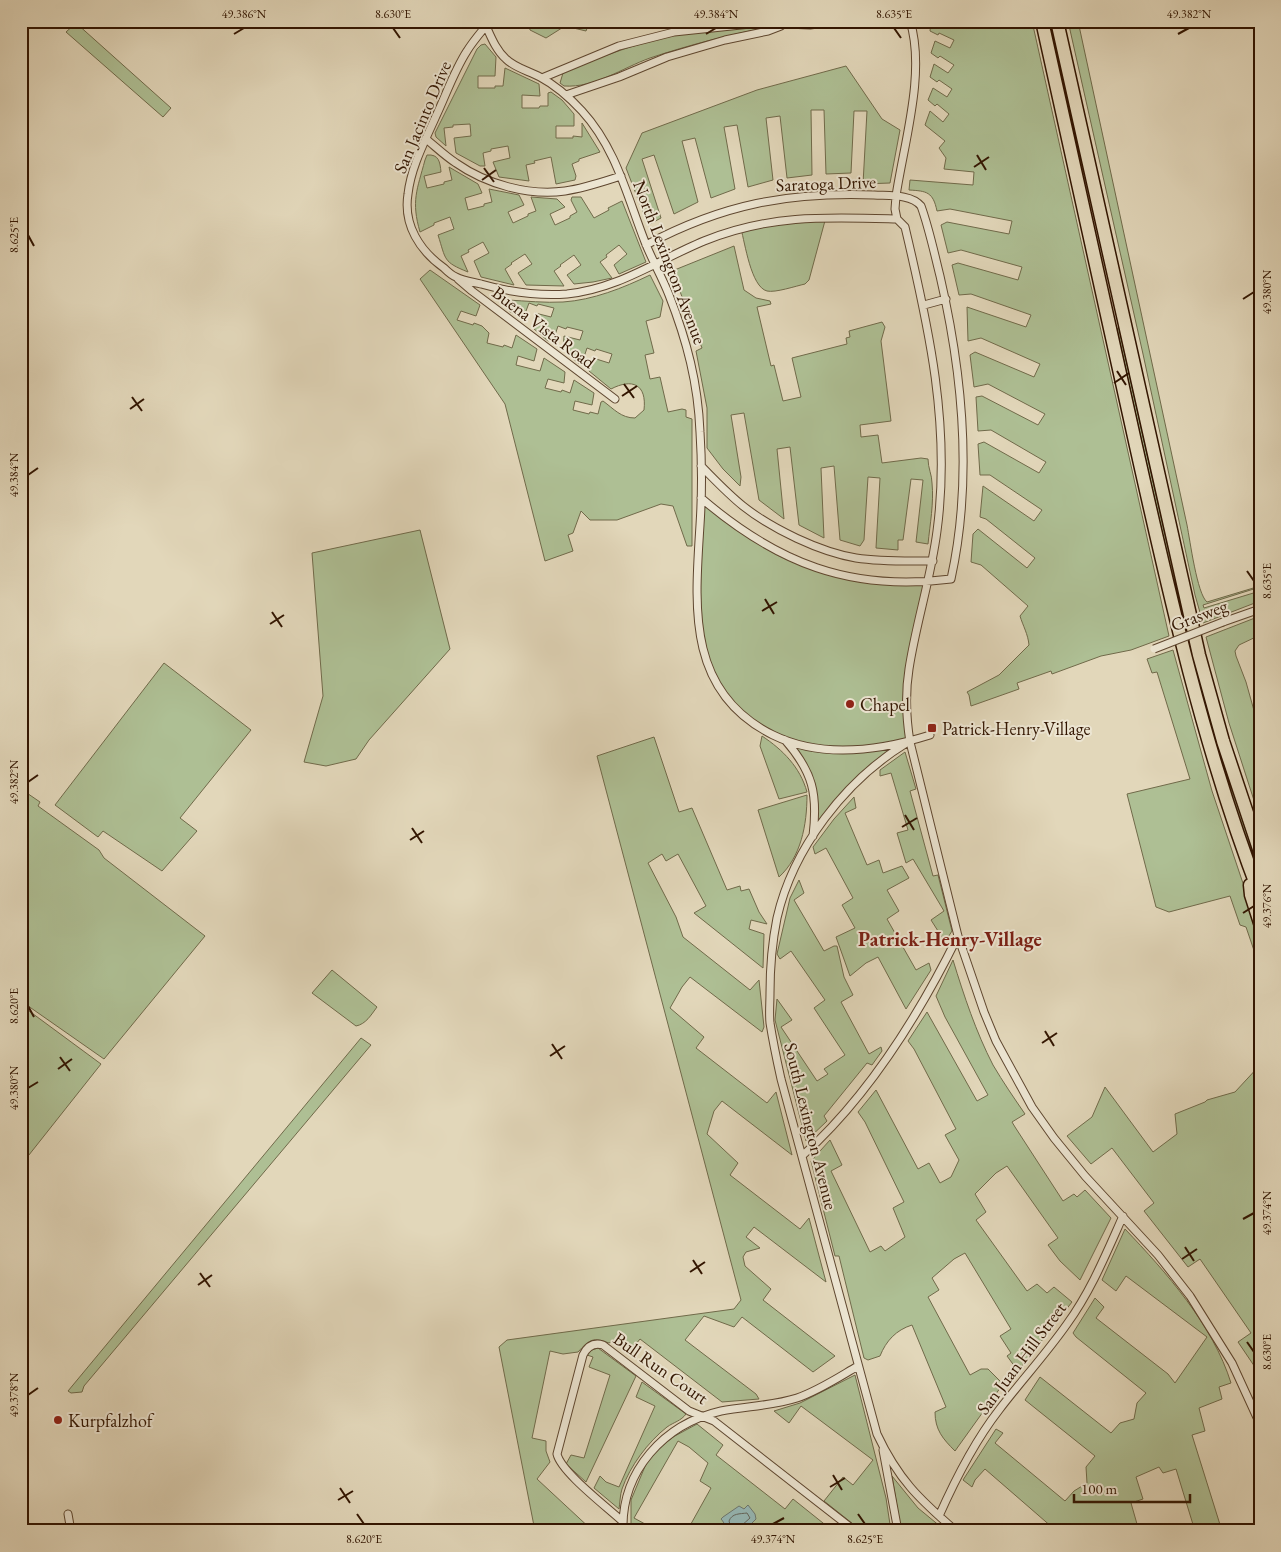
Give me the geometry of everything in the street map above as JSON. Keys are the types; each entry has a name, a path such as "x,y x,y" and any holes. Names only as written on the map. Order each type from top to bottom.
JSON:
{"highway":[{"path":"1042,21 1175,620 1206,737 1260,896"},
{"path":"1057,21 1199,654 1228,758 1260,852"},
{"path":"1250,870 1251,895 1260,923"}],"street":[{"path":"542,78 619,46 674,32 760,23 810,25 840,21"},
{"path":"910,21 916,50 916,74 895,209 898,219 905,227 924,305 937,380 940,410 941,468 938,529 933,561 906,687 907,721 910,742 958,936 996,1041 1032,1107 1067,1156 1158,1255 1190,1296 1232,1363 1260,1424"},
{"name":"North Lexington Avenue","path":"488,24 494,42 507,61 542,78 566,95 599,132 613,156 646,245 656,265 687,346 698,400 701,466 697,609 704,649 712,676 728,701 739,712 764,730 784,740 810,747 839,750 876,748 910,742"},
{"name":"San Jacinto Drive","path":"488,24 466,53 426,139 411,179 407,199 408,217 412,231 423,250 430,258 456,277 503,290 542,295 566,294 608,286 656,265"},
{"path":"566,95 619,77 667,57 725,40 768,31 784,25"},
{"path":"426,139 456,163 474,174 519,189 543,192 564,191 592,186 621,176"},
{"name":"Saratoga Drive","path":"646,245 673,231 708,217 767,200 836,194 896,196 918,202 921,206 946,299"},
{"name":"Saratoga Drive","path":"656,265 705,241 741,229 772,222 826,217 898,219"},
{"name":"Buena Vista Road","path":"456,277 615,398"},
{"path":"701,498 760,542 816,569 857,579 929,582 951,580 956,556 963,464 962,415 958,373 946,299 924,305"},
{"path":"701,466 724,490 756,515 823,550 857,558 933,561"},
{"name":"Grasweg","path":"1152,649 1260,609"},
{"path":"910,742 930,735"},
{"name":"North Lexington Avenue","path":"784,740 800,758 815,793 816,814 813,837"},
{"name":"South Lexington Avenue","path":"910,742 891,753 863,777 836,806 813,837 800,859 784,897 774,935 770,968 770,1022 781,1079 872,1420 883,1446 908,1486 956,1531"},
{"path":"802,1156 846,1110 888,1057 943,966 958,936"},
{"name":"San Juan Hill Street","path":"939,1516 958,1474 998,1412 1048,1350 1093,1284 1123,1216"},
{"name":"Bull Run Court","path":"622,1521 566,1470 557,1454 583,1355 586,1349 599,1343 689,1411 714,1421 855,1531"},
{"path":"623,1531 622,1521 628,1490 633,1477 647,1455 676,1430 702,1417 722,1411 800,1397 858,1366"},
{"path":"883,1446 898,1531"},
{"path":"68,1514 71,1531"},
{"path":"1258,1531 1260,1526"}],"green space":[{"path":"528,21 590,21 586,31 565,26 546,38 530,30"},
{"path":"931,21 941,21 947,24 948,21 1032,21 1169,636 1131,650 1101,656 1052,674 1051,671 1017,683 1019,689 971,706 967,692 999,675 1029,645 1020,616 1028,606 981,565 971,562 973,534 978,529 1027,568 1035,558 986,519 980,517 983,486 1034,521 1042,510 990,475 980,475 978,444 984,442 1039,473 1046,462 991,430 978,431 976,397 982,396 1038,425 1045,414 988,384 974,387 970,355 975,352 1034,377 1040,364 981,338 968,341 967,307 1026,327 1031,315 971,294 959,295 952,265 958,263 1018,280 1022,267 961,250 948,253 941,225 947,222 1009,234 1012,221 950,209 937,211 931,196 925,192 909,190 910,180 973,185 974,172 944,169 946,158 939,148 945,141 925,125 930,111 943,122 949,114 937,104 935,106 928,100 933,88 947,97 952,89 939,80 937,82 930,77 934,64 948,73 954,65 940,56 938,58 931,53 935,41 950,48 954,40 930,31"},
{"path":"1048,21 1051,21 1082,159 1079,160"},
{"path":"1068,21 1078,21 1200,589 1207,602 1260,586 1203,605 1204,608 1260,591 1260,601 1203,623 1195,595"},
{"path":"76,23 171,108 163,117 66,32"},
{"path":"768,26 665,53 587,84 564,86 560,83 563,73 603,56 644,43 696,32"},
{"path":"485,44 496,57 495,76 478,76 478,88 503,86 505,68 539,84 540,96 522,95 522,108 548,106 548,93 551,92 562,100 574,114 574,126 556,126 556,138 582,137 582,123 600,152 579,159 579,161 572,164 576,176 575,180 556,184 551,157 526,165 529,181 499,177 493,162 510,158 508,146 491,149 491,151 483,153 485,166 480,166 456,153 454,138 471,136 470,124 453,125 453,127 444,128 446,146 436,137 435,133 477,49"},
{"path":"846,66 882,119 900,130 890,183 863,184 867,111 854,111 851,173 826,174 824,110 811,110 812,175 787,178 780,116 766,118 773,180 748,187 737,125 724,127 735,189 711,198 695,138 682,141 698,202 674,214 654,155 642,159 661,218 648,225 626,168 642,133 757,90"},
{"path":"427,155 436,157 441,172 424,176 427,188 452,180 449,167 478,184 482,193 465,198 468,210 492,202 489,189 519,195 524,205 508,212 513,223 536,211 531,197 557,199 565,207 550,214 555,225 570,218 570,216 577,212 571,200 572,197 581,197 594,218 622,201 646,262 619,274 614,265 627,254 619,245 600,262 612,278 574,284 567,275 581,265 574,255 554,271 564,286 526,285 518,273 532,264 525,254 505,269 514,285 481,277 474,261 489,253 483,242 461,256 468,272 460,269 447,259 438,235 454,229 450,217 434,223 434,225 420,232 416,212 416,196"},
{"path":"826,217 809,280 805,284 775,291 767,291 761,288 753,273 741,229"},
{"path":"734,246 744,290 756,298 770,301 771,304 757,307 771,366 774,365 783,401 801,397 792,358 847,344 846,338 850,337 849,331 882,322 885,327 881,341 891,421 860,425 861,437 878,435 882,463 921,458 928,459 933,498 928,544 916,542 923,480 911,479 903,540 898,540 898,550 876,548 880,478 868,477 864,540 860,546 840,540 834,466 821,468 824,538 799,525 790,447 777,449 784,519 759,500 744,413 731,415 741,477 740,486 723,469 707,448 707,408 696,351 702,348 672,271"},
{"path":"430,270 480,305 476,316 461,311 457,320 482,326 489,333 487,343 512,348 516,335 537,349 534,361 518,356 516,365 540,371 544,358 565,372 564,383 548,379 545,388 570,393 574,380 594,393 592,405 575,401 573,410 598,414 601,402 603,401 614,410 630,418 635,418 644,410 643,394 640,389 631,384 625,384 611,389 589,371 593,358 609,363 612,354 587,348 583,360 579,364 563,349 564,336 580,340 583,331 558,326 554,338 548,341 533,328 535,313 551,317 554,308 529,303 523,319 509,311 504,303 505,300 556,302 585,299 619,289 650,275 663,301 660,317 646,321 654,353 645,355 650,379 660,377 668,412 686,410 686,417 692,419 692,546 687,546 673,506 661,504 617,520 590,520 581,511 573,533 568,535 573,551 545,561 505,404 420,279"},
{"path":"1117,328 1119,329 1165,534 1198,669 1237,804 1260,870 1260,878 1218,754 1193,664 1159,521"},
{"path":"701,498 761,542 834,574 929,582 909,669 910,742 863,777 813,837 815,793 792,748 752,722 719,689 699,627"},
{"path":"420,530 450,649 369,740 356,759 326,766 304,762 323,696 312,553"},
{"path":"1260,616 1260,635 1239,645 1235,651 1260,732 1260,819 1229,723 1206,637"},
{"path":"1173,650 1212,791 1260,934 1260,968 1246,927 1240,925 1230,896 1169,912 1156,907 1127,794 1190,779 1157,672 1152,673 1147,659"},
{"path":"164,663 251,730 180,818 197,831 162,871 103,831 98,837 55,805"},
{"path":"762,736 790,760 800,775 807,792 779,799 760,746"},
{"path":"654,737 679,812 692,808 727,890 740,886 741,891 749,889 759,912 767,924 751,920 749,929 764,934 763,968 694,913 706,906 678,854 666,861 662,854 648,863 676,917 683,937 750,990 759,980 764,1027 762,1032 690,977 670,1008 704,1037 696,1048 767,1103 776,1092 792,1155 722,1101 714,1111 707,1134 738,1163 730,1175 800,1229 809,1218 826,1282 754,1227 746,1237 760,1248 746,1252 743,1257 745,1266 771,1289 763,1300 835,1356 813,1372 742,1317 734,1327 704,1316 685,1340 756,1394 759,1399 722,1402 640,1339 632,1349 616,1339 609,1343 592,1340 578,1352 563,1354 550,1351 532,1438 546,1441 546,1451 550,1462 537,1479 593,1531 535,1531 499,1347 507,1340 734,1309 741,1300 597,756"},
{"path":"905,752 916,789 910,791 933,876 938,875 952,931 945,942 931,920 944,911 913,859 906,863 897,833 908,830 891,773 880,776 880,770"},
{"path":"21,789 40,802 38,806 99,850 104,858 205,936 104,1059 21,1001"},
{"path":"807,795 806,818 798,850 787,869 779,877 758,810"},
{"path":"854,797 856,808 845,813 867,865 879,860 883,873 902,866 909,878 887,890 899,911 887,919 916,970 929,963 931,970 906,1009 878,957 866,963 850,976 836,937 855,928 842,905 853,898 826,848 815,854 813,847 834,819"},
{"path":"799,880 804,893 794,900 824,951 837,946 844,977 853,995 841,1002 869,1054 881,1047 882,1051 872,1065 867,1063 824,1116 827,1121 806,1141 775,1020 777,999 792,1020 781,1027 817,1081 828,1074 824,1069 845,1055 814,1008 825,1000 791,951 780,959 777,954 790,898"},
{"path":"953,960 981,1040 993,1065 1025,1114 1012,1122 1015,1127 1063,1201 1074,1194 1077,1197 1085,1190 1111,1218 1080,1280 1060,1261 1048,1245 1058,1238 1007,1166 996,1173 975,1194 986,1212 976,1220 1027,1291 1037,1284 1047,1293 1054,1287 1072,1302 1018,1371 1007,1356 1011,1353 1000,1336 1011,1329 965,1253 954,1259 932,1278 939,1290 928,1297 970,1375 981,1369 988,1369 1003,1384 955,1451 943,1438 936,1424 935,1412 946,1407 912,1325 892,1337 880,1356 868,1360 864,1358 839,1256 835,1256 811,1161 830,1140 842,1165 831,1171 870,1252 881,1246 885,1251 905,1237 893,1208 904,1202 865,1122 858,1112 876,1090 918,1169 929,1163 940,1183 951,1177 959,1160 945,1135 956,1129 908,1041 927,1012 977,1101 988,1095 945,1017 936,996"},
{"path":"332,970 377,1007 363,1023 356,1026 312,993"},
{"path":"21,1005 101,1064 21,1165"},
{"path":"361,1038 371,1045 84,1386 82,1392 71,1393 68,1391"},
{"path":"1260,1065 1259,1373 1238,1342 1251,1333 1200,1259 1188,1267 1144,1211 1154,1203 1112,1148 1091,1164 1067,1136 1092,1117 1105,1087 1153,1152 1177,1134 1175,1114 1207,1100 1235,1092"},
{"path":"1125,1229 1187,1300 1213,1341 1231,1383 1219,1387 1222,1399 1199,1408 1205,1431 1192,1435 1222,1531 1195,1531 1176,1469 1163,1473 1159,1467 1136,1477 1143,1499 1131,1503 1139,1531 1113,1531 1111,1525 1098,1529 1090,1524 1082,1531 1050,1531 1053,1528 985,1469 975,1480 972,1487 963,1480 996,1429 1003,1433 995,1443 1065,1501 1074,1491 1087,1483 1086,1467 1095,1456 1025,1400 1040,1377 1111,1433 1120,1423 1134,1419 1137,1403 1146,1393 1073,1333 1095,1298 1104,1307 1096,1318 1168,1374 1175,1383 1207,1337 1126,1276 1116,1291 1102,1280"},
{"path":"598,1348 636,1376 586,1482 566,1464 571,1455 584,1458 610,1375 589,1367 593,1357 587,1355 592,1350"},
{"path":"855,1375 886,1498 891,1531 862,1531 824,1501 843,1477 853,1485 873,1460 801,1406 789,1423 774,1411 800,1403"},
{"path":"642,1382 686,1414 660,1433 640,1455 625,1480 620,1496 619,1509 594,1488 600,1476 606,1482 619,1487 655,1406 636,1397"},
{"path":"697,1424 723,1445 716,1455 785,1509 793,1499 828,1527 824,1531 687,1531 711,1488 700,1481 708,1463 689,1447 678,1441 634,1518 645,1524 641,1531 631,1531 631,1500 646,1464 657,1450 673,1437"},
{"path":"892,1476 918,1508 941,1527 942,1531 901,1531"}],"water":[{"path":"748,1505 755,1514 756,1519 744,1531 737,1528 734,1531 727,1529 721,1519 739,1506 744,1509"}],"place":[{"name":"Chapel","path":"850,704"},
{"name":"Patrick-Henry-Village","path":"932,728"},
{"name":"Kurpfalzhof","path":"58,1420"}],"district":[{"name":"Patrick-Henry-Village","path":"950,939"}]}
